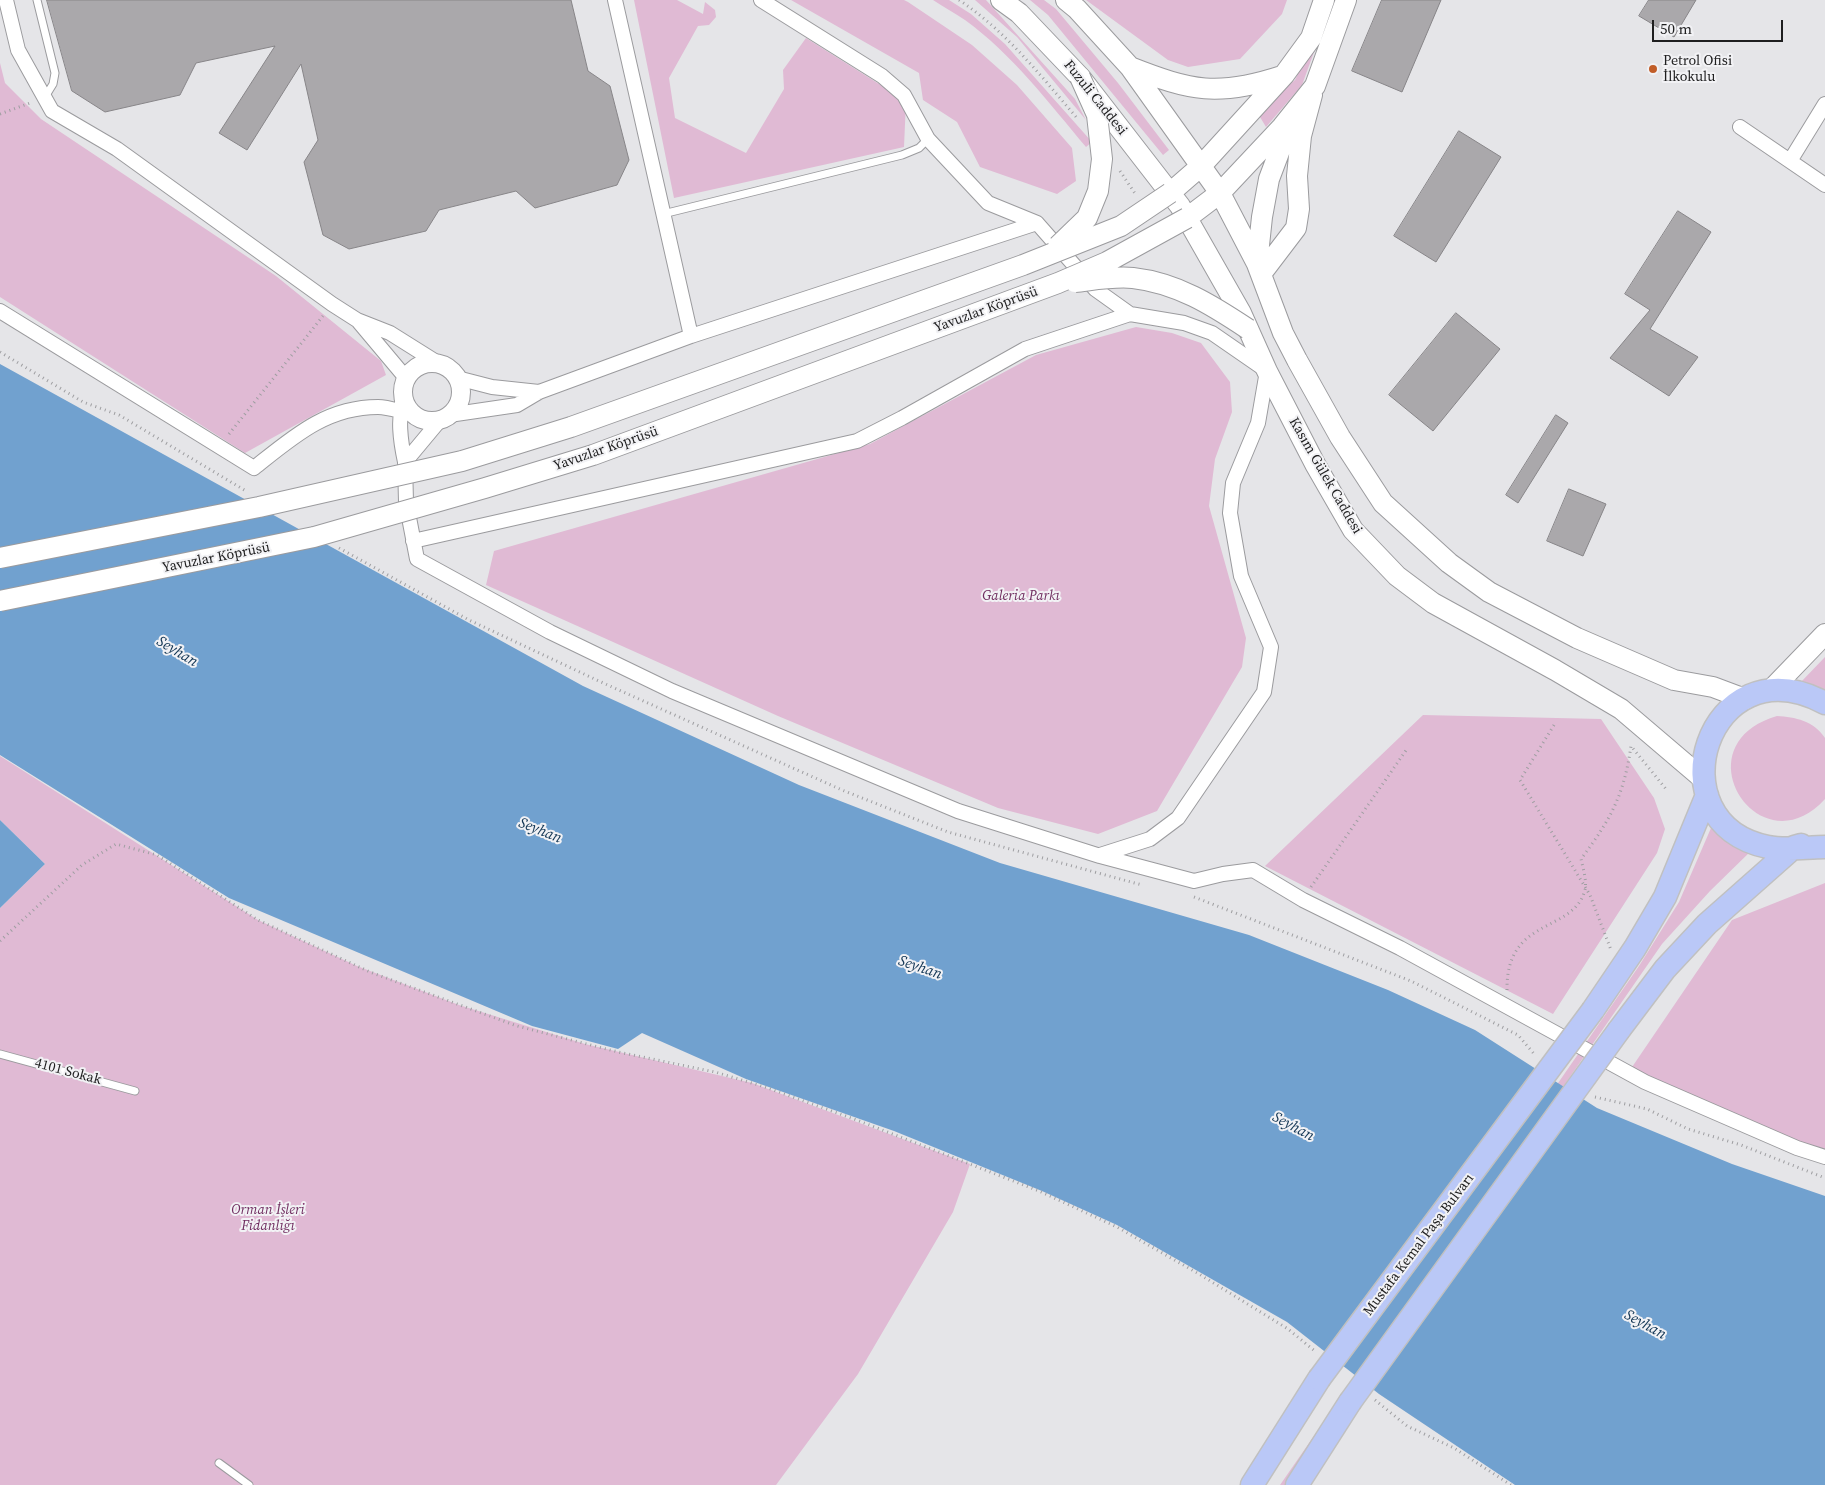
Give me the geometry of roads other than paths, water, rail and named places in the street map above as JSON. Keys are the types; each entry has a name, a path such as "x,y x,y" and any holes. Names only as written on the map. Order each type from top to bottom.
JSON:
{"main road":[{"name":"Fuzuli Caddesi","path":"1001,0 1019,12 1080,77 1179,206"},
{"path":"1066,0 1077,9 1130,67 1217,188 1259,269 1283,333 1297,360 1340,437 1383,503 1449,562 1489,592 1577,638 1674,680 1712,688 1745,699"},
{"path":"1179,206 1201,166 1284,75 1311,38 1324,0"},
{"path":"1259,269 1296,228 1299,209 1297,176 1301,136 1315,86 1346,0"},
{"path":"1130,67 1184,87 1206,90 1232,89 1284,75"},
{"path":"1047,256 1087,218 1098,191 1102,159 1097,115 1080,77"},
{"path":"0,558 258,507 462,461 571,427 1047,256 1121,226 1147,210 1179,206 1217,188 1295,112 1315,86"},
{"path":"1259,269 1262,216 1269,179 1295,112"},
{"name":"Yavuzlar Köprüsü","path":"0,601 314,537 593,455 1058,283 1106,262 1179,206"},
{"name":"Kasım Gülek Caddesi","path":"1179,206 1248,329 1267,371 1315,464 1353,530 1397,576 1433,603 1555,670 1621,709 1705,786"},
{"path":"1058,283 1131,278 1170,285 1207,303 1248,329"},
{"path":"1770,691 1825,634"},
{"path":"1825,702 1807,693 1780,689 1754,694 1730,708 1713,728 1704,751 1705,786 1710,804 1724,824 1744,839 1769,847 1825,847"},
{"name":"Mustafa Kemal Paşa Bulvarı","path":"1252,1485 1319,1379 1594,1010 1620,972 1665,897 1705,786"},
{"path":"1297,1485 1360,1399 1619,1030 1665,969 1707,924 1794,848 1818,839 1825,834"}],"street":[{"path":"6,0 18,50 52,111 118,149 332,304 357,320 390,333 450,370 457,378 460,398 456,408 404,462"},
{"path":"615,0 691,336"},
{"path":"761,0 882,76 904,95 928,139 988,203 1037,223 1096,289 1130,314 1184,323 1212,333 1267,371 1258,423 1233,483 1230,513 1241,576 1271,647 1264,692 1178,818 1150,839 1100,856"},
{"path":"1790,161 1825,104"},
{"path":"1740,127 1825,185"},
{"path":"0,311 254,468 312,424 348,410 405,407 421,419 445,418 517,405 539,392 691,336 1037,223"},
{"path":"413,541 856,441 902,418 1025,349 1130,314"},
{"path":"357,320 406,378 405,407 399,436 404,462 406,502 417,559 550,632 672,691 958,811 1100,856 1194,881 1223,874 1253,870 1303,900 1400,948 1645,1082 1798,1148 1825,1157"},
{"path":"406,378 421,365 431,363 441,365"},
{"path":"457,378 492,386 539,392"}],"lane":[{"path":"37,0 55,73 53,84 44,97"},
{"path":"663,214 902,156 919,148 928,139"},
{"name":"4101 Sokak","path":"0,1054 135,1091"},
{"path":"219,1463 249,1485"}],"water":[{"name":"Seyhan","path":"0,364 583,686 799,785 1000,863 1249,935 1388,990 1475,1030 1597,1108 1732,1164 1825,1196 1825,1485 1515,1485 1379,1394 1287,1322 1117,1225 1042,1191 894,1131 746,1079 642,1033 618,1049 532,1026 229,898 0,755"},
{"path":"0,820 45,864 0,908"}],"place":[{"name":"Petrol Ofisi İlkokulu","path":"1653,69"}],"park label":[{"name":"Galeria Parkı","path":"1021,596"},
{"name":"Orman İşleri Fidanlığı","path":"268,1218"}]}
